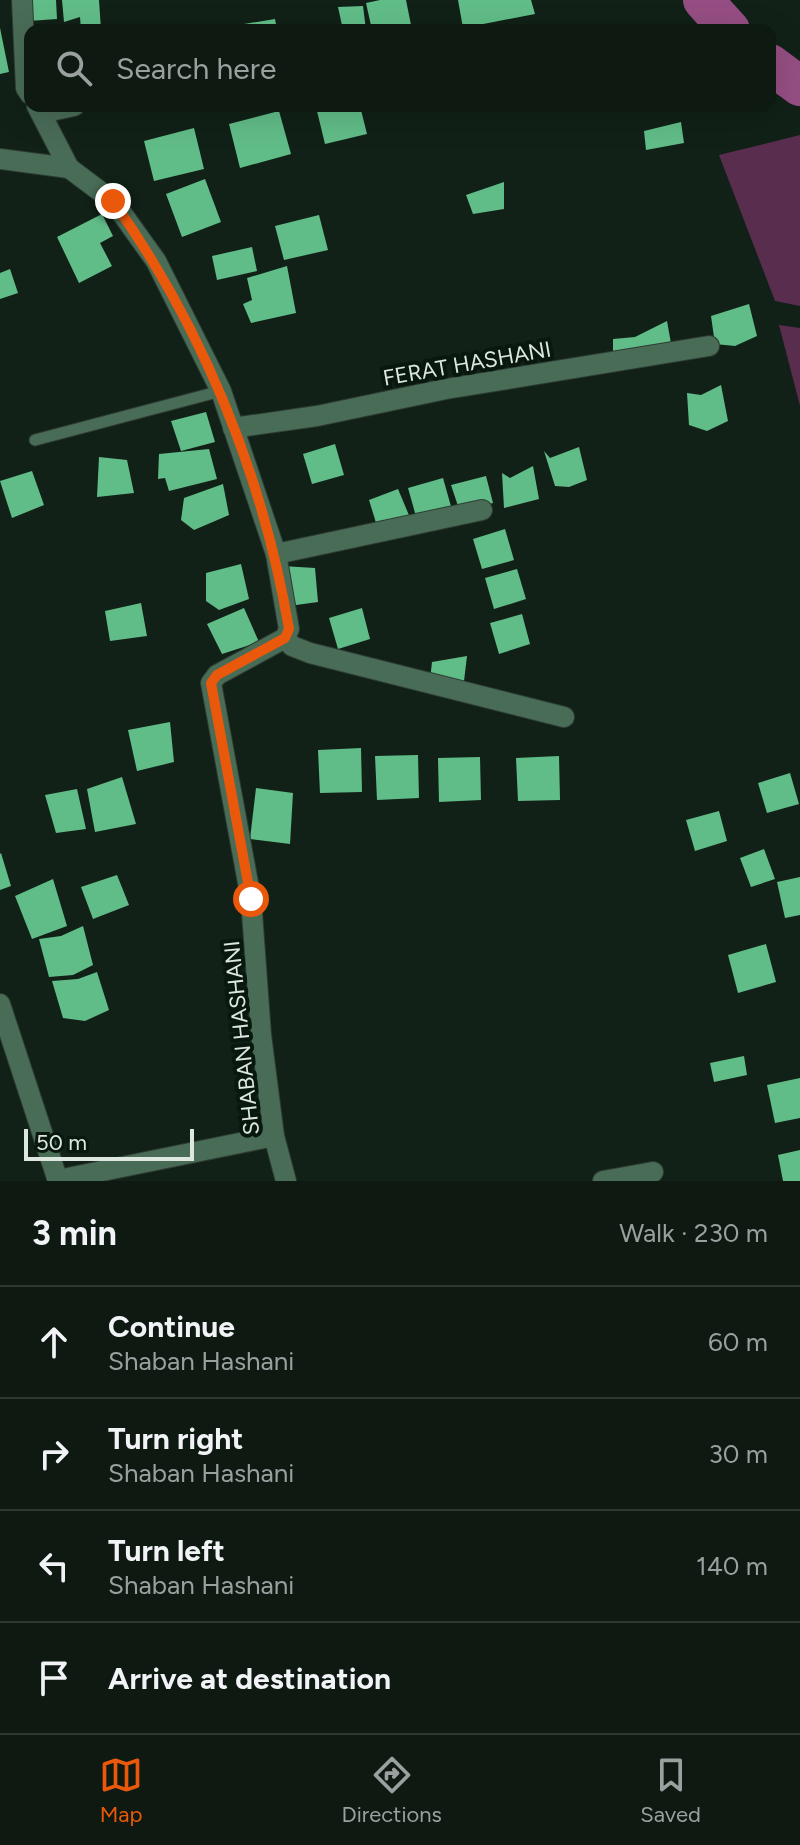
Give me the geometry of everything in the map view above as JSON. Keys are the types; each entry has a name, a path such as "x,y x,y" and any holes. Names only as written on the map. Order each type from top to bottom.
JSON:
{"street":[{"path":"22,0 24,44"},
{"path":"41,112 69,168 113,201 156,261 221,391 276,554 289,629 285,638 292,646 310,653 564,717"},
{"path":"0,159 69,168"},
{"name":"FERAT HASHANI","path":"233,428 317,416 446,389 709,346"},
{"path":"276,554 482,510"},
{"name":"SHABAN HASHANI","path":"285,638 217,675 211,683 251,899 261,1035 274,1136 286,1181"},
{"path":"0,1004 58,1180 274,1136"},
{"path":"603,1181 653,1172"}],"lane":[{"path":"35,440 221,391"}],"shaded area":[{"path":"800,135 800,306 775,301 719,155"},
{"path":"779,325 800,328 800,406"}],"building":[{"path":"28,0 56,0 57,19 29,21"},
{"path":"62,0 99,0 101,24 81,24 80,17 64,22"},
{"path":"406,0 411,24 371,24 366,3"},
{"path":"458,0 531,0 535,14 484,24 462,24"},
{"path":"363,6 365,24 342,24 338,7"},
{"path":"275,19 276,24 244,24"},
{"path":"0,28 9,72 0,74"},
{"path":"279,112 291,154 240,168 229,124"},
{"path":"317,112 362,112 367,134 325,144"},
{"path":"681,122 684,143 646,150 644,131"},
{"path":"194,128 204,169 154,181 144,141"},
{"path":"205,179 221,222 182,237 166,194"},
{"path":"504,182 504,209 473,214 466,195"},
{"path":"102,214 113,236 100,243 112,266 79,283 57,237"},
{"path":"319,215 328,250 284,260 275,226"},
{"path":"252,247 257,271 217,280 212,256"},
{"path":"287,266 296,313 251,323 243,304 252,300 247,278"},
{"path":"10,269 18,293 0,299 0,273"},
{"path":"749,304 757,336 735,346 715,344 711,316"},
{"path":"667,321 672,349 613,359 613,339 635,337"},
{"path":"721,385 728,421 707,431 689,425 687,393 701,395"},
{"path":"206,412 215,442 181,451 171,421"},
{"path":"335,444 344,475 312,484 303,454"},
{"path":"579,447 587,480 569,487 555,486 544,451 550,458"},
{"path":"209,449 217,479 169,491 165,478 158,479 159,454"},
{"path":"99,457 127,460 134,493 97,497"},
{"path":"533,466 539,499 504,508 502,473 510,478"},
{"path":"32,471 44,505 12,518 0,481"},
{"path":"486,476 493,503 460,512 451,485"},
{"path":"443,478 452,510 417,520 408,488"},
{"path":"223,484 229,515 194,530 181,520 184,498"},
{"path":"398,489 411,520 377,526 369,500"},
{"path":"505,529 514,560 482,569 473,539"},
{"path":"241,564 249,599 219,610 206,601 206,573"},
{"path":"282,566 315,568 318,602 289,606"},
{"path":"517,569 526,599 494,609 485,578"},
{"path":"141,603 147,636 110,641 105,611"},
{"path":"244,608 259,642 222,654 207,624"},
{"path":"362,608 370,639 338,649 329,618"},
{"path":"522,614 530,644 499,654 490,623"},
{"path":"467,656 464,681 468,689 430,680 432,662"},
{"path":"170,722 174,762 137,771 128,730"},
{"path":"361,748 362,792 320,793 318,750"},
{"path":"418,755 419,798 377,800 375,756"},
{"path":"559,756 560,800 518,801 516,758"},
{"path":"480,757 481,800 439,802 438,758"},
{"path":"790,773 799,804 767,813 758,783"},
{"path":"122,777 136,824 95,832 87,789"},
{"path":"256,788 293,793 290,844 250,839"},
{"path":"77,789 86,829 56,833 45,795"},
{"path":"719,811 727,841 695,851 686,820"},
{"path":"764,849 775,879 751,887 740,858"},
{"path":"0,854 11,886 0,890"},
{"path":"117,875 129,905 93,919 81,887"},
{"path":"800,877 800,915 785,918 777,882"},
{"path":"53,879 67,926 32,939 15,896"},
{"path":"83,926 93,965 73,975 49,977 39,939 61,936"},
{"path":"766,944 776,982 738,993 728,955"},
{"path":"97,972 109,1010 85,1021 63,1018 52,981 78,979"},
{"path":"744,1056 747,1075 714,1082 710,1063"},
{"path":"800,1078 800,1118 775,1123 767,1085"},
{"path":"800,1150 800,1181 783,1181 778,1155"}],"waterway":[{"path":"703,0 725,24"},
{"path":"776,68 800,86"}],"route":[{"path":"113,201 156,261 221,391 276,554 289,629 285,638 217,675 211,683 251,899"}]}
